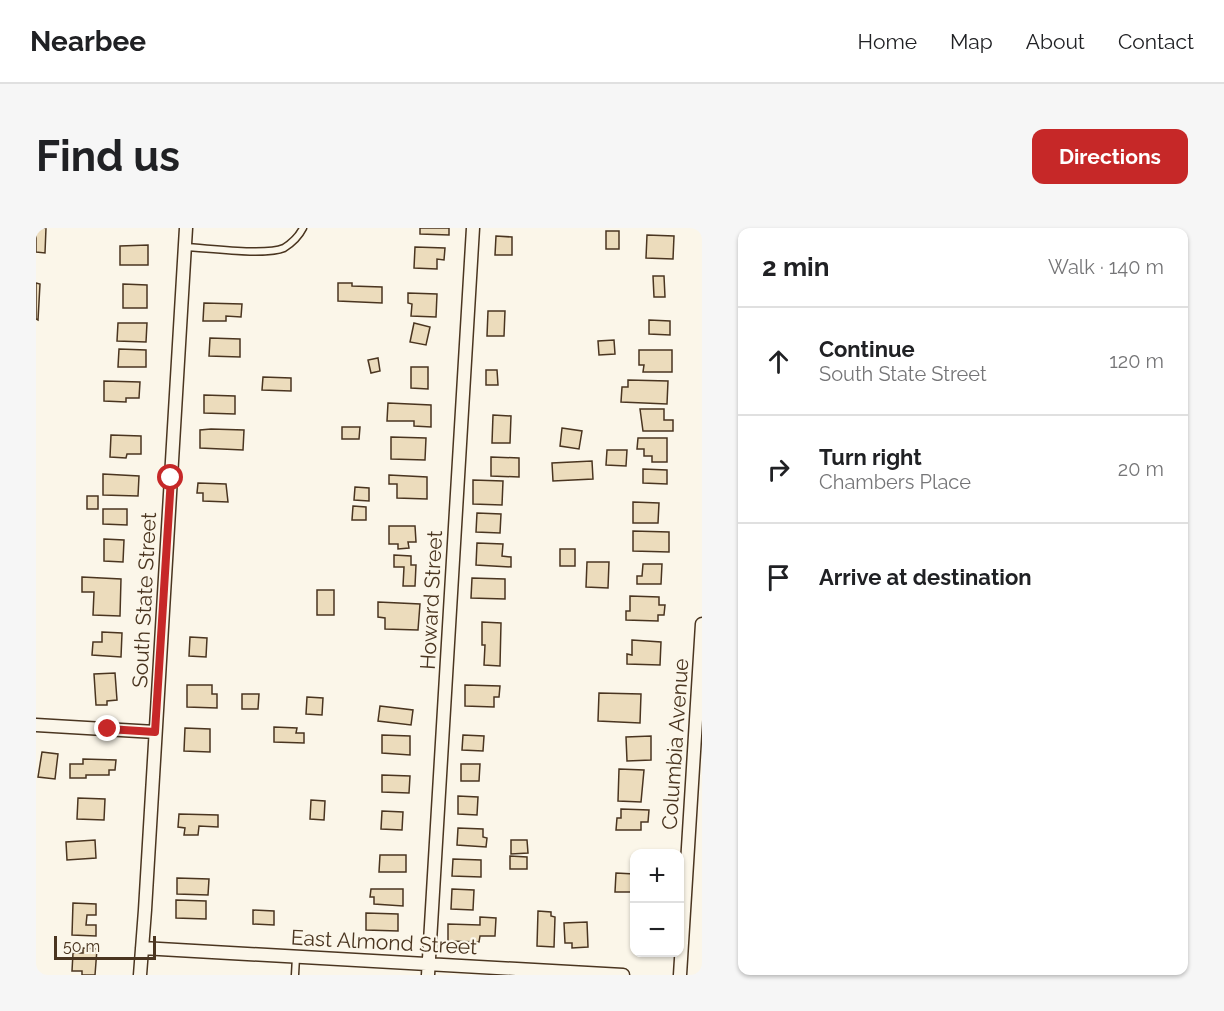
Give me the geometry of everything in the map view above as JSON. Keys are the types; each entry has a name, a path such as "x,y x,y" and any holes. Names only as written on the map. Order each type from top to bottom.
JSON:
{"street":[{"name":"South State Street","path":"140,975 146,910 186,228"},
{"name":"Howard Street","path":"428,969 473,228"},
{"name":"Columbia Avenue","path":"680,975 702,624"},
{"path":"36,724 155,732"},
{"name":"East Almond Street","path":"142,948 296,956 428,969 623,975"}],"lane":[{"path":"185,247 262,251 283,248 299,236 303,228"},
{"path":"295,975 296,956"}],"building":[{"path":"36,228 46,228 45,253 36,252"},
{"path":"420,228 449,228 449,235 420,234"},
{"path":"606,231 619,231 619,249 606,249"},
{"path":"647,235 674,236 673,259 646,258"},
{"path":"496,236 512,237 512,255 495,255"},
{"path":"148,245 148,265 120,265 120,246"},
{"path":"415,247 445,248 444,260 437,259 437,269 414,268"},
{"path":"653,276 664,276 665,297 654,297"},
{"path":"36,283 40,284 38,320 36,319"},
{"path":"338,283 382,287 382,303 338,301"},
{"path":"123,284 147,285 147,308 123,308"},
{"path":"408,293 437,294 436,317 411,316 412,304 408,303"},
{"path":"204,303 242,304 241,317 226,316 226,321 203,321"},
{"path":"488,311 505,311 504,336 487,336"},
{"path":"649,320 670,321 670,335 649,334"},
{"path":"118,323 147,323 146,342 117,341"},
{"path":"414,323 430,327 426,345 410,342"},
{"path":"210,338 240,339 240,357 209,356"},
{"path":"614,340 615,354 599,355 598,341"},
{"path":"119,349 146,350 146,367 118,367"},
{"path":"639,350 672,350 672,372 643,372 644,365 639,365"},
{"path":"378,358 380,371 371,373 368,360"},
{"path":"411,367 428,367 428,389 411,388"},
{"path":"486,370 497,370 498,385 486,385"},
{"path":"263,377 291,378 291,391 262,390"},
{"path":"628,380 668,381 667,404 621,402 622,387 628,387"},
{"path":"104,381 140,382 139,398 126,398 126,402 104,401"},
{"path":"204,395 235,396 235,414 204,413"},
{"path":"388,403 431,405 431,427 414,426 414,421 387,421"},
{"path":"640,409 664,409 664,420 673,420 673,431 643,431"},
{"path":"493,415 511,416 510,443 492,443"},
{"path":"342,427 360,427 359,439 342,439"},
{"path":"562,428 582,431 579,449 560,446"},
{"path":"200,430 244,430 243,450 200,448"},
{"path":"111,435 141,436 141,454 127,454 126,458 110,457"},
{"path":"391,437 426,438 425,460 391,459"},
{"path":"638,438 667,438 667,462 652,462 652,456 644,456 644,449 637,449"},
{"path":"607,450 627,450 626,466 606,465"},
{"path":"491,457 519,458 519,477 491,476"},
{"path":"592,461 593,479 553,481 552,463"},
{"path":"643,469 667,470 667,484 643,483"},
{"path":"103,474 139,476 138,496 103,495"},
{"path":"389,475 427,477 427,499 397,498 397,484 389,484"},
{"path":"473,480 503,481 502,505 473,504"},
{"path":"198,483 226,484 228,502 203,501 203,493 197,493"},
{"path":"355,487 369,488 369,501 354,500"},
{"path":"87,496 98,496 98,509 87,509"},
{"path":"633,502 659,503 658,523 633,523"},
{"path":"353,506 366,507 366,520 352,520"},
{"path":"103,509 127,509 127,525 103,524"},
{"path":"477,513 501,514 500,533 476,532"},
{"path":"389,526 415,526 416,542 408,542 409,548 398,549 398,544 389,544"},
{"path":"633,531 669,532 669,552 633,551"},
{"path":"104,539 124,540 123,562 104,561"},
{"path":"477,543 503,544 502,556 511,557 511,567 476,565"},
{"path":"560,549 575,549 575,566 560,566"},
{"path":"394,555 411,556 411,565 416,565 415,586 403,586 404,567 394,567"},
{"path":"587,562 609,562 608,588 586,587"},
{"path":"643,564 662,564 661,584 637,584 637,576 642,576"},
{"path":"82,577 121,579 120,616 93,615 94,592 82,592"},
{"path":"472,578 505,579 505,599 471,598"},
{"path":"317,590 334,590 334,615 317,615"},
{"path":"630,596 659,597 659,605 665,605 664,615 658,615 658,621 626,620 626,611 630,611"},
{"path":"378,602 420,604 418,630 385,629 385,618 378,617"},
{"path":"482,622 501,623 500,666 484,665 485,645 482,645"},
{"path":"102,632 122,633 121,657 92,655 93,642 102,642"},
{"path":"190,637 207,638 206,657 189,656"},
{"path":"632,640 661,642 660,665 627,664 627,654 632,655"},
{"path":"115,673 117,700 107,701 107,705 96,705 94,674"},
{"path":"187,685 212,685 212,694 217,694 217,708 187,707"},
{"path":"465,685 500,686 499,697 494,697 494,707 465,706"},
{"path":"599,693 641,694 640,723 598,721"},
{"path":"242,694 259,694 258,709 242,709"},
{"path":"307,697 323,698 322,715 306,714"},
{"path":"380,706 413,710 411,725 378,721"},
{"path":"274,727 297,728 296,733 304,733 304,743 274,742"},
{"path":"185,728 210,729 210,752 184,751"},
{"path":"382,735 410,736 410,755 382,753"},
{"path":"463,735 484,736 483,751 462,750"},
{"path":"651,736 651,760 627,761 626,737"},
{"path":"42,752 58,754 55,779 38,777"},
{"path":"83,759 116,760 115,770 109,770 109,775 70,778 70,764 83,764"},
{"path":"461,764 480,764 479,781 461,781"},
{"path":"619,769 644,770 641,802 618,801"},
{"path":"382,775 410,776 409,793 382,792"},
{"path":"458,796 478,797 477,815 458,814"},
{"path":"78,798 105,799 104,820 77,819"},
{"path":"311,800 325,801 324,820 310,819"},
{"path":"621,809 649,810 648,822 641,822 641,830 616,830 617,818 621,818"},
{"path":"382,811 403,812 402,830 381,829"},
{"path":"179,814 218,815 218,827 199,826 198,835 184,835 185,828 178,827"},
{"path":"458,828 483,829 483,837 487,838 486,847 457,845"},
{"path":"95,840 96,858 67,860 66,842"},
{"path":"511,840 527,840 528,853 511,854"},
{"path":"380,855 406,855 406,872 379,872"},
{"path":"510,856 527,857 527,869 510,869"},
{"path":"453,859 481,860 481,877 452,876"},
{"path":"616,873 630,874 630,892 615,892"},
{"path":"177,878 209,879 208,895 177,894"},
{"path":"371,889 403,889 403,906 374,904 374,897 370,897"},
{"path":"452,889 474,890 473,910 451,909"},
{"path":"176,900 206,901 206,919 176,918"},
{"path":"73,903 96,904 96,915 87,915 86,925 96,925 96,936 72,935"},
{"path":"253,910 274,911 274,925 253,924"},
{"path":"538,911 551,912 551,916 555,917 554,947 537,946"},
{"path":"366,913 398,914 398,931 366,930"},
{"path":"480,917 496,918 495,936 480,936 479,942 448,941 448,924 480,925"},
{"path":"587,922 588,947 572,948 572,943 565,943 564,923"},
{"path":"83,948 97,949 95,975 82,975 82,971 72,971 73,953 83,953"}],"route":[{"path":"108,729 155,732 171,478"}]}
